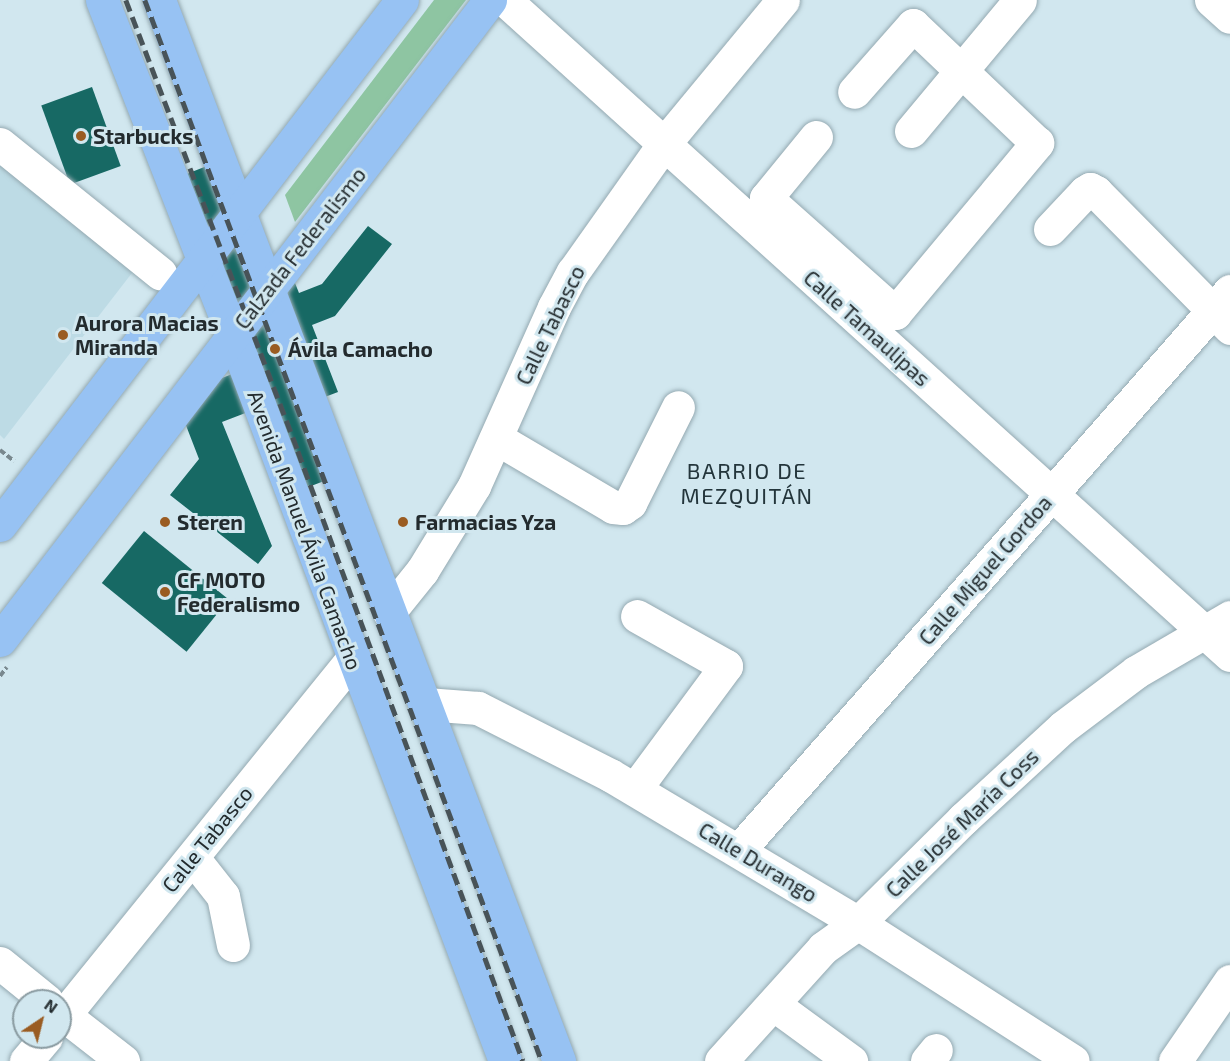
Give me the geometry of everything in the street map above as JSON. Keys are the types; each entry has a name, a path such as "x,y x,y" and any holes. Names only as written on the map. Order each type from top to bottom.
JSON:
{"main road":[{"name":"Avenida Manuel Ávila Camacho","path":"102,0 232,337 505,1061"},
{"path":"159,0 559,1061"},
{"path":"0,525 402,0"},
{"name":"Calzada Federalismo","path":"0,640 490,0"},
{"path":"392,763 421,767 443,749"},
{"path":"422,840 429,827 441,819 455,819 471,827"}],"street":[{"name":"Calle Tamaulipas","path":"505,0 1051,495 1218,625 1230,655"},
{"name":"Calle Tabasco","path":"389,612 422,571 474,486 554,308 573,272 663,145 783,0"},
{"path":"911,131 1020,0"},
{"path":"1211,0 1230,17"},
{"path":"816,137 766,198 895,314 1037,143 913,25 854,92"},
{"path":"0,144 160,273"},
{"path":"1050,229 1090,189 1224,310"},
{"name":"Calle Miguel Gordoa","path":"739,850 1051,495 1224,310"},
{"path":"496,438 613,507 623,508 630,503 678,407"},
{"path":"635,789 726,666 638,616"},
{"name":"Calle José María Coss","path":"721,1061 824,948 858,922 963,819 1063,727 1136,672 1218,625"},
{"name":"Calle Tabasco","path":"72,997 193,858 353,658"},
{"name":"Calle Durango","path":"426,704 478,708 635,789 858,922 1073,1061"},
{"path":"193,858 223,896 233,945"},
{"path":"0,963 26,989"},
{"path":"1175,1061 1230,981"},
{"path":"773,1004 850,1061"},
{"path":"72,1028 123,1061"}],"shaded area":[{"path":"0,162 135,269 4,439 0,435"}],"green space":[{"path":"434,0 466,0 295,222 285,195"}],"building":[{"name":"Starbucks","path":"92,87 121,166 70,184 41,105"},
{"name":"Ávila Camacho","path":"227,158 267,260 283,253 299,293 322,284 368,226 392,244 335,316 312,325 338,392 317,400 345,473 285,496 248,412 222,422 272,546 258,564 170,495 199,459 175,397 237,372 169,181"},
{"name":"CF MOTO Federalismo","path":"144,531 229,600 187,652 102,583"}],"railway":[{"path":"126,0 298,451 523,1061"},
{"path":"145,0 542,1061"}],"place":[{"name":"Starbucks","path":"81,136"},
{"name":"Aurora Macias Miranda","path":"63,335"},
{"name":"Ávila Camacho","path":"275,349"},
{"name":"Steren","path":"165,522"},
{"name":"Farmacias Yza","path":"403,522"},
{"name":"CF MOTO Federalismo","path":"165,592"}],"district":[{"name":"BARRIO DE MEZQUITÁN","path":"747,482"}]}
